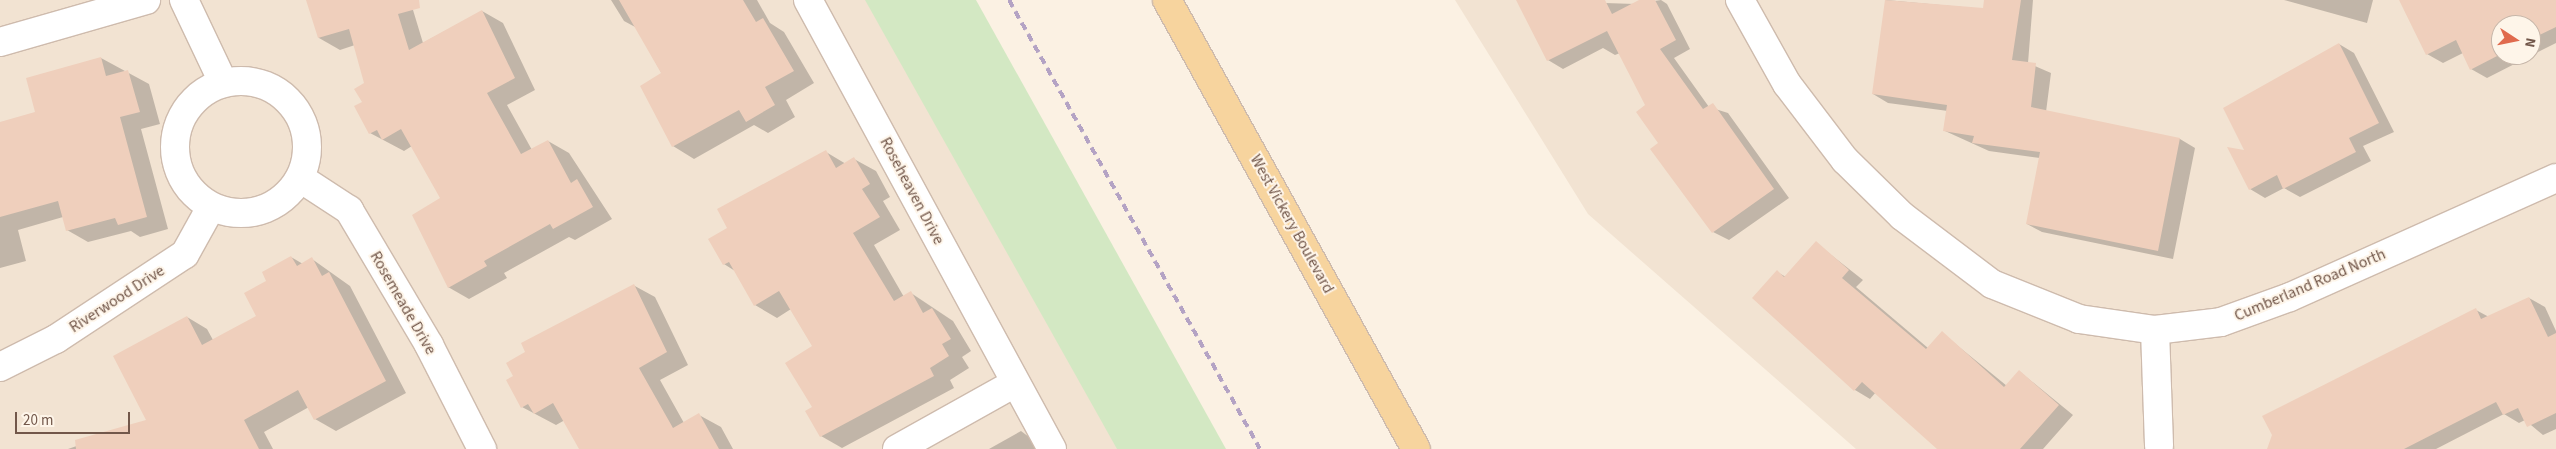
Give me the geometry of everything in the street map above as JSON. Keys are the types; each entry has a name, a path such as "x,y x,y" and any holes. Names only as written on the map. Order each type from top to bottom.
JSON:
{"main road":[{"name":"West Vickery Boulevard","path":"1167,0 1416,449"}],"street":[{"path":"0,42 146,0"},
{"path":"184,0 223,82"},
{"name":"Roseheaven Drive","path":"808,0 1052,449"},
{"name":"Cumberland Road North","path":"1740,0 1787,84 1845,160 1902,216 1992,284 2080,319 2155,330 2221,322 2290,297 2556,178"},
{"path":"254,81 289,100 307,136 300,178 290,192 258,211 235,214 211,207 191,192 179,173 174,139 181,116 195,97 223,82 254,81"},
{"name":"Rosemeade Drive","path":"300,178 349,210 429,346 482,449"},
{"name":"Riverwood Drive","path":"0,367 56,339 185,254 211,207"},
{"path":"2155,330 2160,446"},
{"path":"897,449 1015,383"}],"shaded area":[{"path":"0,0 870,0 1121,449 0,449"},
{"path":"1455,0 2556,0 2556,449 1856,449 1588,214"}],"green space":[{"path":"865,0 976,0 1226,449 1117,449"}],"building":[{"path":"306,0 419,0 420,8 398,14 409,50 482,10 515,78 487,93 521,154 548,140 571,183 577,179 593,207 553,229 550,224 484,261 487,266 448,288 412,215 440,198 401,129 382,140 377,130 369,134 354,106 362,102 354,89 364,83 349,29 318,38"},
{"path":"619,0 743,0 756,22 763,18 794,71 765,87 775,105 746,122 739,110 672,147 640,86 661,73"},
{"path":"1516,0 1605,0 1612,14 1639,0 1655,0 1676,40 1660,49 1703,109 1713,103 1774,189 1712,233 1650,149 1658,143 1636,112 1645,105 1607,31 1547,61"},
{"path":"1885,0 1983,8 1984,0 2021,0 2012,60 2036,63 2031,107 2180,138 2158,251 2026,224 2040,152 1972,143 1974,136 1943,131 1947,105 1872,94"},
{"path":"2399,0 2556,0 2556,27 2541,34 2541,15 2491,15 2491,59 2470,70 2456,40 2426,55"},
{"path":"2339,43 2379,123 2349,138 2356,152 2283,189 2277,175 2249,190 2227,147 2244,150 2223,108"},
{"path":"101,57 106,76 128,70 140,112 120,117 147,217 118,225 115,218 66,231 58,201 0,217 0,122 35,112 26,78"},
{"path":"826,150 836,168 854,157 870,184 862,189 880,217 853,233 894,301 911,291 923,313 932,308 951,339 942,344 949,356 930,368 934,376 820,437 805,411 812,407 785,363 812,346 779,291 754,306 729,262 723,265 708,239 727,228 717,209"},
{"path":"1816,241 1849,270 1842,278 1926,349 1942,331 2004,387 2019,370 2059,405 2020,449 1937,449 1862,382 1854,391 1752,298 1777,270 1784,277"},
{"path":"291,256 297,266 312,257 322,276 329,272 386,381 314,420 298,390 244,420 259,449 76,449 75,440 146,420 113,356 187,316 202,345 256,316 244,293 266,281 262,272"},
{"path":"634,284 667,352 639,368 673,428 699,413 719,449 579,449 553,403 534,414 528,404 521,408 506,380 513,376 506,363 525,352 521,343"},
{"path":"2529,297 2548,337 2556,333 2556,413 2527,427 2518,408 2503,415 2496,402 2404,449 2267,449 2272,435 2262,416 2476,308 2481,319"}],"railway":[{"path":"1009,0 1260,449"}]}
